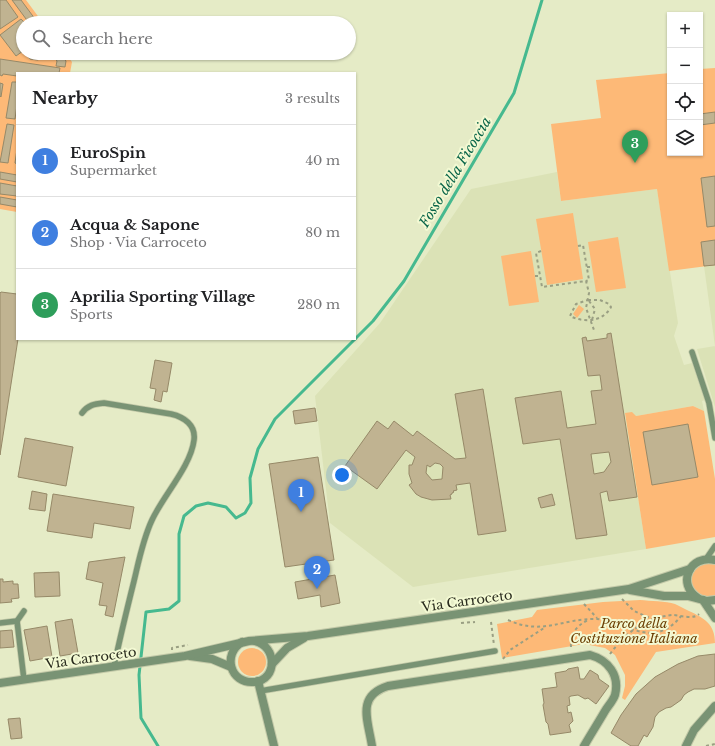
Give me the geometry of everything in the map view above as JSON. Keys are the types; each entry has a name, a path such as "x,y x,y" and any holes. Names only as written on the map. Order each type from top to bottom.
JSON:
{"street":[{"name":"Via Carroceto","path":"0,683 185,656 245,641 308,636 629,590 690,569 695,563 706,559"},
{"path":"706,559 715,560"},
{"path":"690,569 687,577 687,585 691,592 701,600 715,618"},
{"name":"Via Carroceto","path":"629,590 664,596 688,596 701,600 715,600"},
{"name":"Via Carroceto","path":"185,656 212,659 231,667 240,679 249,682 258,681 267,675 272,664 287,648 308,636"},
{"path":"231,667 230,659 233,651 238,645 245,641"},
{"path":"254,641 263,644 268,648 272,658 272,664"},
{"path":"372,746 366,703 377,689 388,686 590,655 599,658 608,664 614,673 616,686 614,696 584,746"},
{"path":"258,681 274,746"},
{"path":"686,746 694,730 715,706"}],"lane":[{"path":"692,352 709,403 715,438"},
{"path":"82,413 86,408 94,404 104,403 171,414 185,419 194,432 191,454 152,520 140,552 114,666"},
{"path":"706,559 715,546"},
{"path":"24,611 17,621 24,680"},
{"path":"0,623 17,621"},
{"path":"260,691 495,651"}],"path":[{"path":"578,246 584,245 589,280 586,281 588,293 586,308 594,330"},
{"path":"541,252 536,253 542,287 586,281"},
{"path":"587,267 592,267"},
{"path":"535,276 540,276"},
{"path":"588,300 595,309 592,321"},
{"path":"588,300 600,300 609,304 611,307 604,316 592,321 576,319 570,316 576,304 588,300"},
{"path":"622,599 634,610 653,619"},
{"path":"582,602 598,619"},
{"path":"610,654 624,637 643,623 653,619 673,615 695,617 699,614"},
{"path":"508,620 516,624 529,627 545,627 563,623 598,619 643,632 659,632 674,624 681,616"},
{"path":"571,647 571,639 576,627 589,620"},
{"path":"490,622 495,651"},
{"path":"503,659 510,650 545,627"},
{"path":"706,746 715,744"}],"shaded area":[{"path":"557,172 561,201 657,189 678,323 674,336 684,365 692,363 705,400 702,401 704,411 693,406 636,416 625,413 646,549 413,587 330,523 315,396 380,323 471,189"},
{"path":"715,265 715,346 704,266"},
{"path":"715,346 715,407 697,349"}],"green space":[{"path":"0,0 26,0 38,16 16,16 16,60 70,60 72,62 70,72 16,72 16,212 0,209"},
{"path":"715,68 715,265 669,271 657,189 561,201 551,124 601,118 596,80 667,73 667,156 703,156 703,69"},
{"path":"573,213 583,279 547,285 536,219"},
{"path":"618,237 626,288 596,292 588,242"},
{"path":"531,251 539,302 509,306 501,256"},
{"path":"579,305 584,309 577,318 573,314"},
{"path":"693,406 704,411 715,479 715,537 646,549 625,413 632,412 636,416"},
{"path":"715,560 715,600 691,592 690,569"},
{"name":"Parco della Costituzione Italiana","path":"640,600 675,604 699,616 711,626 715,643 656,652 625,700 622,698 625,686 625,675 615,655 605,648 584,644 502,658 497,624 532,617 537,610 603,602"},
{"path":"252,648 262,652 266,662 262,672 252,676 242,672 238,662 242,652"}],"building":[{"path":"0,0 6,0 17,16 0,29"},
{"path":"12,0 21,0 33,16 24,16"},
{"path":"16,23 16,56 0,35"},
{"path":"0,59 60,68 59,72 16,72 16,76 0,75"},
{"path":"56,60 65,60 65,67 56,66"},
{"path":"12,82 16,82 15,119 6,118"},
{"path":"0,83 3,84 1,97 0,96"},
{"path":"715,112 715,123 703,125 703,114"},
{"path":"7,124 14,125 8,163 0,162"},
{"path":"0,172 16,175 16,182 0,179"},
{"path":"715,176 715,226 707,227 701,178"},
{"path":"0,183 16,186 16,196 0,194"},
{"path":"0,197 16,200 16,207 0,204"},
{"path":"715,240 715,265 704,266 701,242"},
{"path":"0,293 16,294 16,340 18,340 0,455"},
{"path":"611,333 637,497 609,501 607,491 600,493 607,535 576,539 560,439 523,444 515,398 561,391 567,428 596,424 591,391 602,390 600,375 588,376 582,338 586,337 587,341 607,338 607,334","holes":["609,452 611,462 604,472 594,474 591,454"]},
{"path":"155,360 172,363 167,392 163,391 161,402 154,400 156,389 150,388"},
{"path":"483,389 506,531 478,535 470,483 456,485 457,490 453,491 454,492 450,495 451,499 432,500 416,494 409,485 412,483 409,474 409,465 412,465 415,457 406,450 377,489 345,466 377,421 388,429 394,421 413,436 417,431 455,459 466,458 455,394","holes":["435,463 440,464 443,467 442,479 432,480 426,473 427,465 430,467"]},
{"path":"315,408 317,421 295,424 293,411"},
{"path":"688,424 698,477 652,485 643,432"},
{"path":"25,438 73,447 66,486 18,477"},
{"path":"318,457 334,560 285,567 269,464"},
{"path":"32,491 47,494 45,511 29,509"},
{"path":"53,494 134,507 130,529 94,523 92,538 47,531"},
{"path":"552,494 555,505 541,508 538,498"},
{"path":"125,557 113,617 105,615 107,606 99,605 103,583 86,579 89,562"},
{"path":"59,572 60,596 35,597 34,573"},
{"path":"335,575 340,603 321,607 320,595 298,599 295,582"},
{"path":"0,579 3,579 3,582 13,581 13,584 18,584 19,598 11,599 12,602 0,603"},
{"path":"72,619 78,653 60,656 55,622"},
{"path":"47,626 52,657 30,661 24,630"},
{"path":"12,630 14,647 0,648 0,631"},
{"path":"715,654 715,686 705,689 694,689 684,695 681,700 671,707 659,712 655,717 653,727 647,737 644,735 638,746 631,746 611,733 621,715 636,694 655,677 678,664 698,656"},
{"path":"578,667 580,679 584,679 590,670 598,675 599,679 609,686 596,704 588,698 585,699 578,695 569,697 570,705 567,706 568,713 571,712 573,721 569,725 571,732 550,735 543,705 542,689 557,687 555,673"},
{"path":"20,718 22,738 11,739 8,719"}],"waterway":[{"name":"Fosso della Ficoccia","path":"356,338 373,321 404,281 514,93 542,0"},
{"name":"Fosso della Ficoccia","path":"158,746 141,718 139,675 146,612 169,609 179,601 179,534 184,516 196,506 208,503 226,507 236,518 245,513 251,503 250,478 258,449 275,419 354,340"}],"place":[{"name":"Aprilia Sporting Village","path":"635,163"},
{"name":"EuroSpin","path":"301,512"},
{"name":"Acqua & Sapone","path":"317,589"}]}
